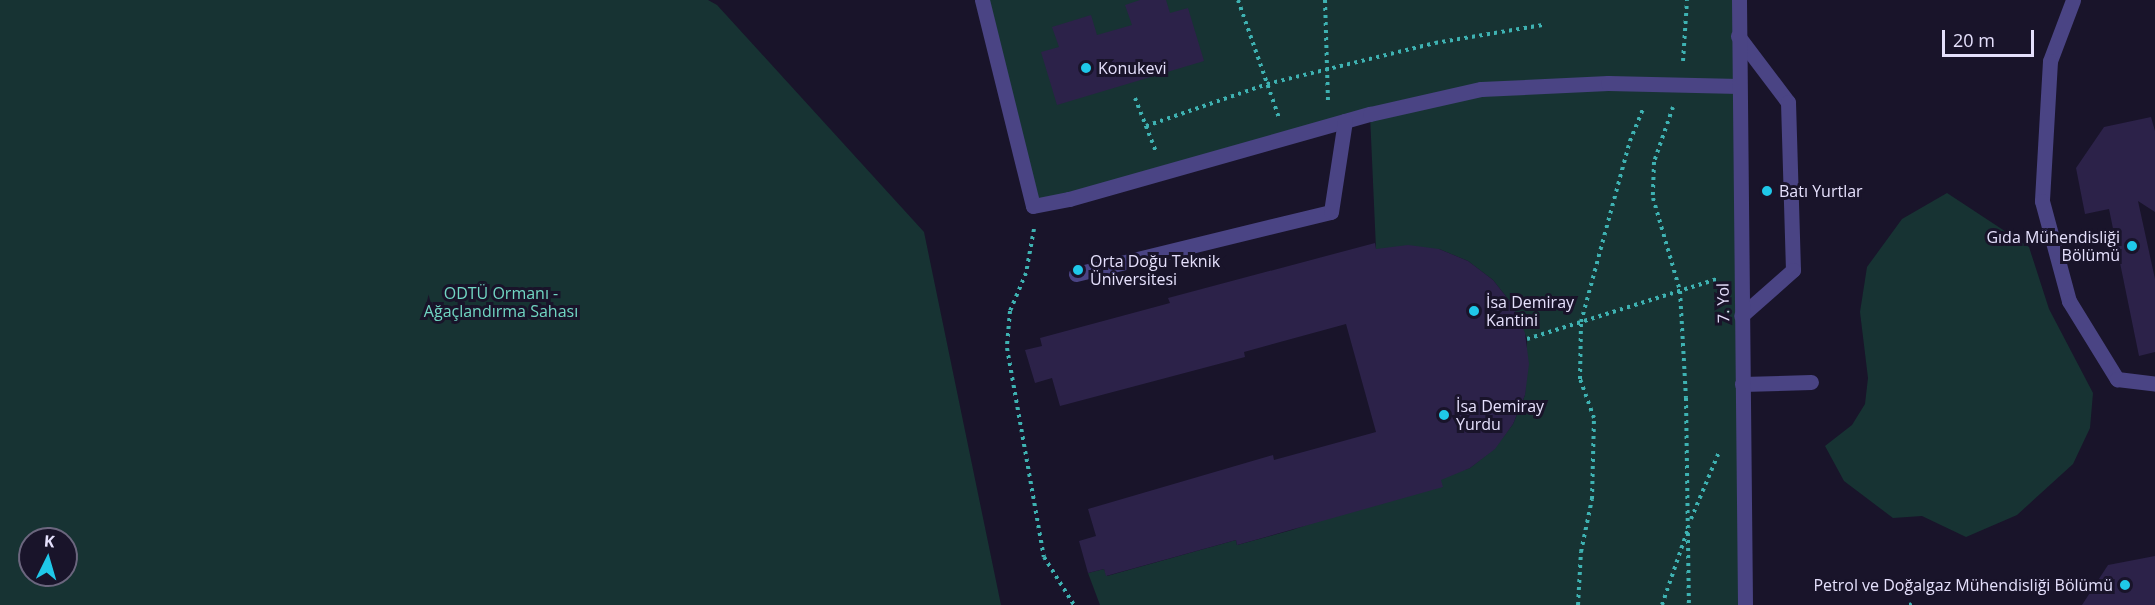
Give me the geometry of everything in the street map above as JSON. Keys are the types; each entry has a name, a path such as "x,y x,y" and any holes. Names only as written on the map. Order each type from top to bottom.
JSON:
{"street":[{"path":"982,0 1033,206 1164,173 1345,121 1481,89 1653,84 1739,86"},
{"name":"7. Yol","path":"1739,0 1745,605"},
{"path":"2073,0 2050,61 2042,201 2069,301 2117,379 2155,384"},
{"path":"1738,36 1788,102 1793,270 1742,316"},
{"path":"1076,274 1331,212 1345,121"},
{"path":"1742,384 1811,382"}],"path":[{"path":"1238,0 1286,138"},
{"path":"1325,0 1329,126"},
{"path":"1687,0 1680,84 1654,162 1653,198 1680,291 1690,523 1689,605"},
{"path":"1146,126 1267,84 1436,43 1543,26"},
{"path":"1578,605 1581,552 1592,499 1594,418 1580,379 1581,322 1630,141 1653,84"},
{"path":"1135,98 1164,173"},
{"path":"1033,206 1034,233 1026,273 1010,311 1007,348 1044,557 1074,605"},
{"path":"1527,339 1741,271"},
{"path":"1662,605 1690,523 1722,448"}],"green space":[{"name":"ODTÜ Ormanı - Ağaçlandırma Sahası","path":"0,0 708,0 717,5 924,232 1001,605 0,605"},
{"path":"982,0 1739,0 1745,605 1100,605 1088,573 1104,569 1107,576 1236,540 1237,545 1292,530 1470,468 1494,449 1513,424 1525,395 1527,339 1512,304 1493,280 1468,261 1439,249 1376,249 1370,115 1033,206"},
{"path":"1947,193 2029,247 2049,309 2093,393 2090,428 2073,464 2017,515 1966,537 1922,516 1893,518 1844,481 1825,446 1852,425 1865,404 1868,378 1860,312 1867,267 1902,219"}],"building":[{"path":"1140,0 1166,0 1170,13 1188,8 1204,61 1057,105 1041,52 1059,47 1052,27 1091,15 1097,35 1132,25 1125,5"},
{"name":"Gıda Mühendisliği Bölümü","path":"2151,117 2155,131 2155,212 2138,201 2155,279 2155,352 2139,356 2109,209 2085,214 2076,168 2104,127"},
{"name":"İsa Demiray Yurdu","path":"1375,243 1376,249 1408,245 1439,249 1468,261 1493,280 1512,304 1525,333 1529,364 1525,395 1513,424 1495,449 1470,468 1441,480 1443,487 1237,545 1236,540 1106,576 1104,569 1088,573 1079,541 1096,536 1088,509 1273,455 1274,460 1376,432 1346,324 1244,352 1245,357 1060,406 1052,378 1035,383 1025,350 1042,346 1040,338 1170,303 1168,298"},
{"name":"Petrol ve Doğalgaz Mühendisliği Bölümü","path":"2155,556 2155,605 2082,605 2108,565"}],"place":[{"name":"Konukevi","path":"1086,68"},
{"name":"Batı Yurtlar","path":"1767,191"},
{"name":"Gıda Mühendisliği Bölümü","path":"2132,246"},
{"name":"Orta Doğu Teknik Üniversitesi","path":"1078,270"},
{"name":"İsa Demiray Kantini","path":"1474,311"},
{"name":"İsa Demiray Yurdu","path":"1444,415"},
{"name":"Petrol ve Doğalgaz Mühendisliği Bölümü","path":"2125,585"}]}
